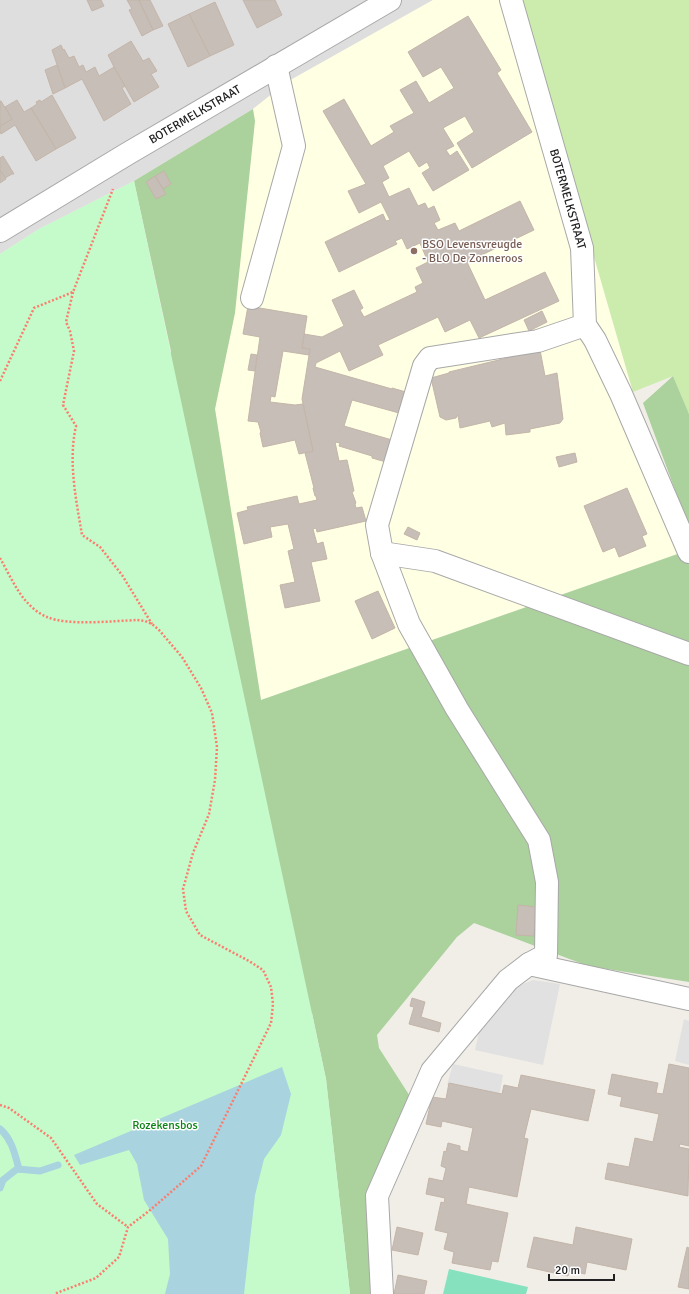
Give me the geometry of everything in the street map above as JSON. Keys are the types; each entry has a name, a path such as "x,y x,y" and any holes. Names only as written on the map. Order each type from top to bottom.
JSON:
{"street":[{"name":"BOTERMELKSTRAAT","path":"0,231 126,154 390,0"},
{"name":"BOTERMELKSTRAAT","path":"511,0 582,248 585,325 621,394 689,552"},
{"path":"252,298 294,146 276,66"},
{"path":"382,1294 376,1196 432,1071 508,980 529,964 546,955 547,882 539,840 457,708 409,624 382,553 377,525 424,366 430,358 538,341 585,325"},
{"path":"382,553 435,562 689,654"},
{"path":"529,964 689,999"}],"path":[{"path":"126,154 73,292 66,322 70,331 74,351 63,405 76,426 72,442 73,482 82,535 100,547 122,575 152,624"},
{"path":"0,381 34,308 73,292"},
{"path":"0,558 18,591 26,601 36,610 48,617 65,622 145,621 152,624 159,630 182,657 201,688 212,714 217,747 215,780 209,814 193,853 183,889 186,911 200,935 249,961 262,970 272,987 273,1004 270,1023 201,1166 150,1211 128,1228 119,1257 96,1278 54,1294"},
{"path":"0,1105 9,1108 52,1138 97,1204 128,1228"}],"shaded area":[{"path":"0,0 433,0 287,82 253,109 134,181 39,229 0,254"},
{"name":"BSO Levensvreugde - BLO De Zonneroos","path":"433,0 520,0 633,392 689,530 689,550 261,700 215,409 253,109 287,82"},
{"path":"533,980 560,984 543,1065 475,1050 482,1019 514,988"},
{"path":"684,1019 689,1021 689,1065 675,1061"},
{"path":"453,1064 503,1075 499,1097 447,1085"}],"green space":[{"path":"520,0 689,0 689,414 673,376 633,392"},
{"path":"253,109 255,121 235,313 215,409 261,700 689,550 689,982 588,966 474,923 457,937 377,1035 379,1048 413,1101 370,1206 378,1294 350,1294 326,1079 312,1013 0,906 171,351 134,181"},
{"name":"Rozekensbos","path":"134,181 326,1079 350,1294 0,1294 0,254 39,229"},
{"path":"673,376 689,414 689,528 643,403"},
{"path":"449,1269 528,1287 526,1294 443,1294"}],"water":[{"path":"282,1067 291,1094 281,1135 264,1159 255,1195 244,1294 165,1294 170,1274 168,1239 144,1200 137,1164 129,1150 80,1165 74,1155"}],"building":[{"path":"87,0 101,0 104,6 92,11"},
{"path":"127,0 139,0 153,30 142,36 129,10 132,9"},
{"path":"139,0 150,0 163,26 153,30"},
{"path":"243,0 275,0 282,15 257,28"},
{"path":"215,2 234,45 210,56 189,14"},
{"path":"189,14 210,56 188,67 168,24"},
{"path":"468,16 501,70 497,73 532,132 472,168 457,143 474,132 465,116 443,128 454,146 446,150 450,156 457,151 469,170 433,191 422,173 430,168 427,162 419,167 409,151 383,166 389,178 382,182 389,197 409,188 418,206 425,203 428,209 434,206 440,220 434,223 438,230 455,223 459,231 520,201 534,230 467,262 485,300 545,272 559,301 479,338 470,320 445,332 438,317 378,345 383,355 349,371 340,351 316,363 315,367 406,392 399,413 352,400 344,426 392,440 386,462 339,446 340,443 335,442 339,461 347,460 356,508 362,507 366,521 317,532 316,528 313,529 317,544 323,542 327,559 311,562 320,601 285,608 280,585 295,582 288,551 294,549 288,524 270,527 272,537 244,544 237,513 248,510 247,507 297,496 299,504 317,500 305,453 313,451 302,399 310,349 302,348 304,334 322,337 344,326 332,300 354,290 363,308 360,310 364,317 417,292 415,287 423,283 416,268 428,262 420,243 407,249 402,238 395,241 397,244 339,272 325,242 383,214 386,221 390,220 381,202 359,213 348,191 366,184 323,111 344,99 371,146 394,132 390,126 414,113 400,90 416,81 429,103 454,88 441,67 423,77 408,52"},
{"path":"131,41 143,61 149,58 157,71 151,74 159,87 134,102 108,55"},
{"path":"61,45 69,58 74,56 79,67 83,65 86,72 95,67 99,76 114,67 125,86 122,88 131,104 104,121 82,79 65,88 52,50"},
{"path":"57,65 65,88 53,94 45,70"},
{"path":"52,95 76,138 56,149 31,108 37,104 36,102 40,100 41,102"},
{"path":"17,100 24,112 31,108 56,149 36,161 15,125 1,134 0,131 0,126 12,119 5,107"},
{"path":"0,101 12,119 0,126"},
{"path":"3,156 14,174 5,178 0,170 0,158"},
{"path":"0,170 6,179 0,183"},
{"path":"164,171 171,184 163,189 155,176"},
{"path":"155,176 166,194 156,199 146,182"},
{"path":"248,306 307,316 302,348 310,349 309,355 283,351 275,397 271,396 270,402 295,405 303,404 313,451 299,454 295,440 263,447 258,422 248,421 260,337 243,334"},
{"path":"542,311 547,322 529,331 524,320"},
{"path":"540,350 545,376 557,373 563,419 560,423 530,429 530,432 506,435 505,423 492,427 490,421 460,428 458,415 456,418 446,420 440,417 431,378 449,372"},
{"path":"251,354 257,355 255,371 248,370"},
{"path":"575,453 577,462 559,467 556,457"},
{"path":"627,488 647,534 642,536 646,546 619,557 615,547 603,552 584,506"},
{"path":"408,527 420,533 417,540 404,534"},
{"path":"378,591 395,628 372,639 355,601"},
{"path":"518,905 536,907 534,936 516,935"},
{"path":"412,998 425,1002 421,1017 441,1023 439,1032 409,1024 414,1007 410,1006"},
{"path":"669,1064 689,1068 689,1146 680,1144 679,1147 689,1149 688,1196 605,1179 608,1163 629,1167 635,1138 653,1142 659,1114 620,1106 622,1097 608,1094 612,1074 658,1083 656,1093 663,1094"},
{"path":"521,1075 595,1090 588,1121 531,1109 524,1138 528,1139 517,1197 469,1187 466,1204 508,1213 498,1262 492,1261 490,1270 452,1263 454,1252 444,1249 448,1233 435,1230 441,1202 444,1203 445,1198 426,1194 429,1178 443,1181 446,1168 441,1166 444,1151 446,1152 448,1143 460,1146 460,1150 468,1152 473,1128 442,1121 441,1127 426,1124 432,1097 446,1099 449,1083 502,1094 504,1085 518,1088"},
{"path":"397,1227 423,1233 418,1255 392,1250"},
{"path":"576,1227 632,1239 626,1270 587,1262 585,1274 569,1271 568,1276 527,1267 534,1237 573,1245"},
{"path":"687,1247 689,1248 689,1289 678,1287"},
{"path":"398,1275 427,1281 424,1294 394,1294"}],"waterway":[{"path":"0,1129 10,1142 19,1169"},
{"path":"0,1188 3,1180 17,1169 40,1171 58,1165"}],"place":[{"name":"BSO Levensvreugde - BLO De Zonneroos","path":"414,251"}]}
